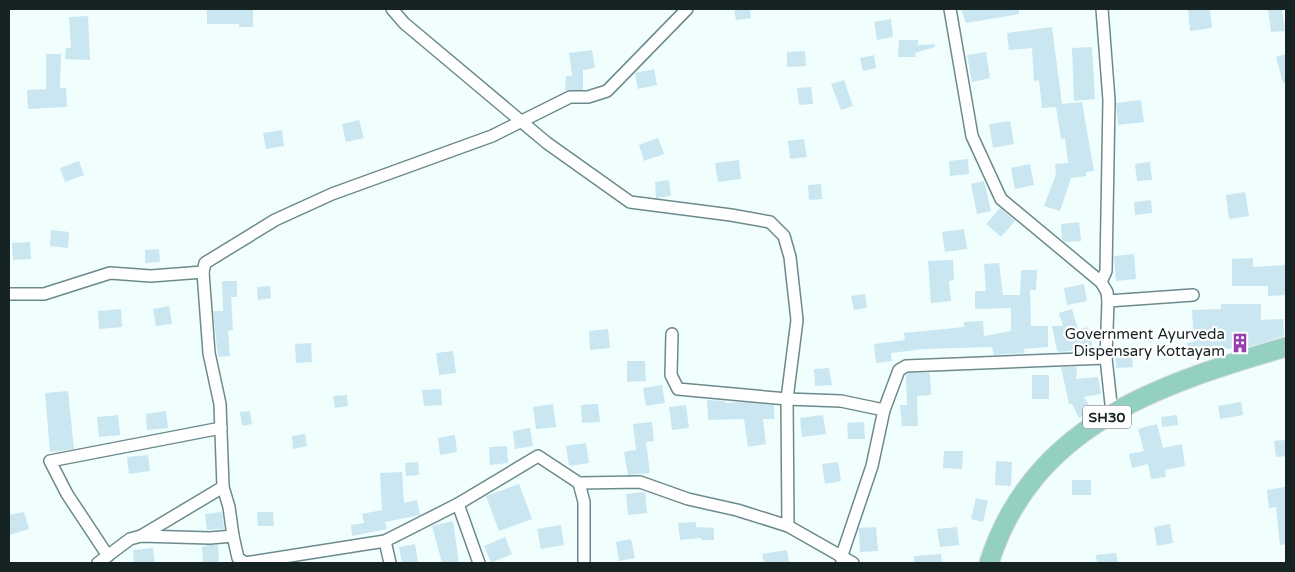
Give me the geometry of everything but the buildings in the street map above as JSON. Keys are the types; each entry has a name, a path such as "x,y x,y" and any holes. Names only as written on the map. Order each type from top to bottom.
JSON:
{"main road":[{"name":"SH30","path":"989,563 993,549 1016,504 1032,481 1076,438 1112,413 1157,389 1286,347"}],"street":[{"path":"392,9 404,23 547,143 630,202 731,214 770,222 784,236 790,257 797,320 787,399 788,526"},
{"path":"687,9 607,91 588,97 570,97 492,136 332,194 275,220 205,263 203,272 209,353 220,404 223,487 229,507 237,560 245,563 385,541 458,504 538,456 579,483 640,482 688,499 737,510 788,526 841,558 854,563"},
{"path":"950,9 972,136 1001,199 1100,282 1107,292 1106,358 1112,413"},
{"path":"1100,282 1106,271 1109,100 1102,9"},
{"path":"9,294 44,294 110,273 151,276 203,272"},
{"path":"1108,301 1192,295"},
{"path":"672,334 671,375 678,389 787,399 841,401 884,410"},
{"path":"841,558 872,466 884,410 899,370 906,366 1106,358"},
{"path":"108,556 67,494 50,461 221,428"},
{"path":"579,483 584,502 584,563"},
{"path":"98,563 130,539 141,536 223,487"},
{"path":"458,504 479,563"},
{"path":"141,536 210,538 233,536"},
{"path":"385,541 390,563"}],"place":[{"name":"Government Ayurveda Dispensary Kottayam","path":"1240,343"}]}
